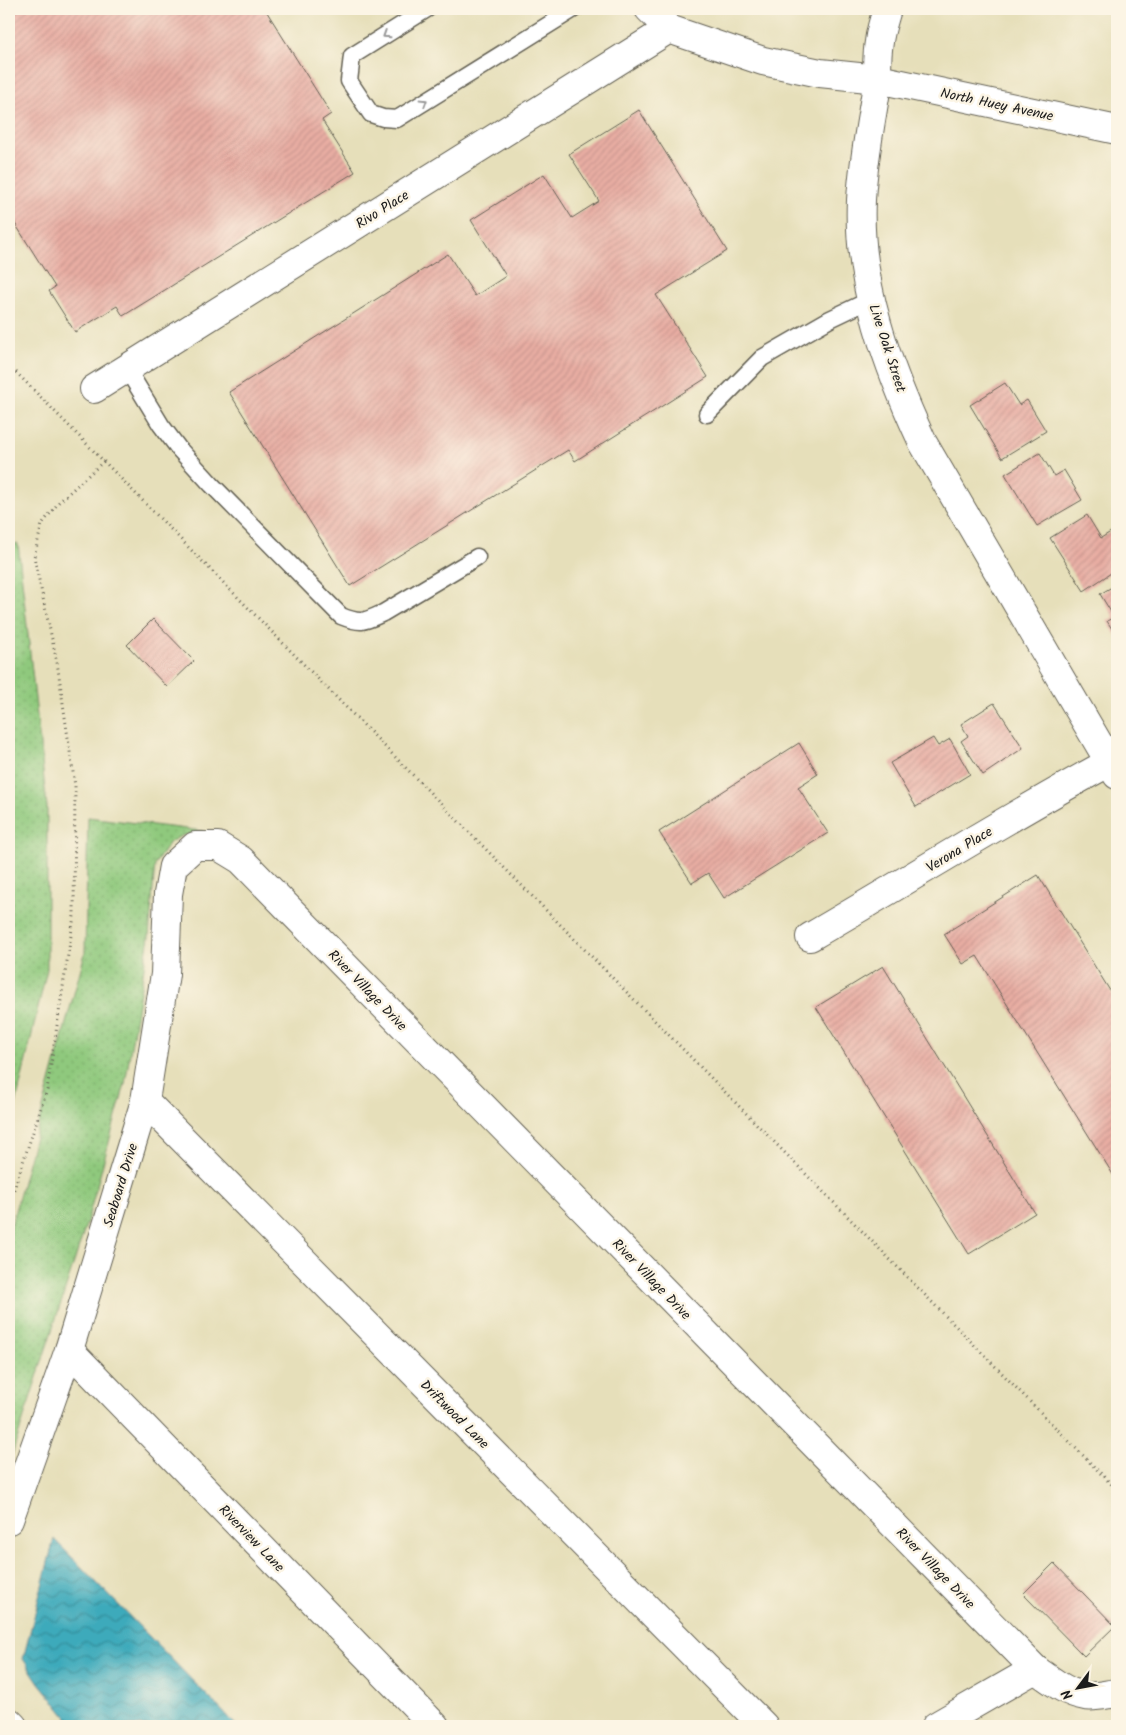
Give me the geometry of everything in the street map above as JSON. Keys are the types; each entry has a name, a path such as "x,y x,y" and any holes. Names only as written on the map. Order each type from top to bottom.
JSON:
{"street":[{"path":"650,9 669,29 763,60 820,73 878,79"},
{"name":"Live Oak Street","path":"887,9 878,43 878,79 863,173 861,201 864,260 876,322 906,405 923,443 1113,769"},
{"name":"Rivo Place","path":"94,389 669,29"},
{"name":"North Huey Avenue","path":"878,79 1117,130"},
{"name":"Verona Place","path":"810,938 1034,803 1113,769"},
{"name":"Seaboard Drive","path":"9,1520 69,1350 145,1101 165,974 168,894 173,866 195,846"},
{"name":"River Village Drive","path":"195,846 218,846 240,860 1035,1669 1060,1687 1072,1692 1086,1696 1117,1693"},
{"name":"Driftwood Lane","path":"145,1101 764,1726"},
{"name":"Riverview Lane","path":"69,1350 435,1726"},
{"path":"936,1726 1035,1669"},
{"path":"9,1722 12,1726"}],"lane":[{"path":"427,9 352,56 349,80 371,114 383,118 397,119 574,9"},
{"path":"708,414 762,358 830,319 872,299"},
{"path":"127,369 161,425 179,449 341,616 356,622 368,620 477,557"}],"path":[{"path":"9,366 1117,1490"},
{"path":"9,1204 47,1090 74,916 75,786 57,662 34,557 42,524 58,502 104,461"}],"green space":[{"path":"9,543 18,544 47,807 47,969 9,1134"},
{"path":"88,817 203,831 181,836 170,842 155,864 149,937 125,1084 87,1222 9,1464 9,1233 85,953"}],"water":[{"path":"54,1539 237,1726 74,1726 39,1683 23,1659"}],"building":[{"path":"9,9 265,9 331,114 322,120 355,172 123,316 117,306 75,332 49,291 55,287 9,214"},
{"path":"639,110 727,251 656,295 708,377 575,461 568,450 350,586 229,392 448,254 475,296 506,276 471,220 544,174 572,218 599,201 569,154"},
{"path":"1005,383 1019,405 1027,400 1046,431 1002,458 970,405"},
{"path":"1040,453 1054,476 1064,470 1082,500 1037,526 1005,474"},
{"path":"1087,515 1101,538 1117,528 1117,569 1084,591 1050,538"},
{"path":"1117,584 1117,637 1107,621 1114,617 1100,594"},
{"path":"153,619 194,661 167,687 127,645"},
{"path":"994,703 1023,748 983,775 961,741 968,736 961,724"},
{"path":"933,738 938,746 950,739 970,774 916,807 890,763"},
{"path":"799,743 818,774 798,787 828,833 724,898 708,873 692,883 659,832"},
{"path":"1038,875 1117,1002 1117,1181 977,956 963,964 944,934"},
{"path":"883,966 1035,1213 969,1254 816,1007"},
{"path":"1054,1563 1115,1626 1084,1656 1023,1594"}]}
